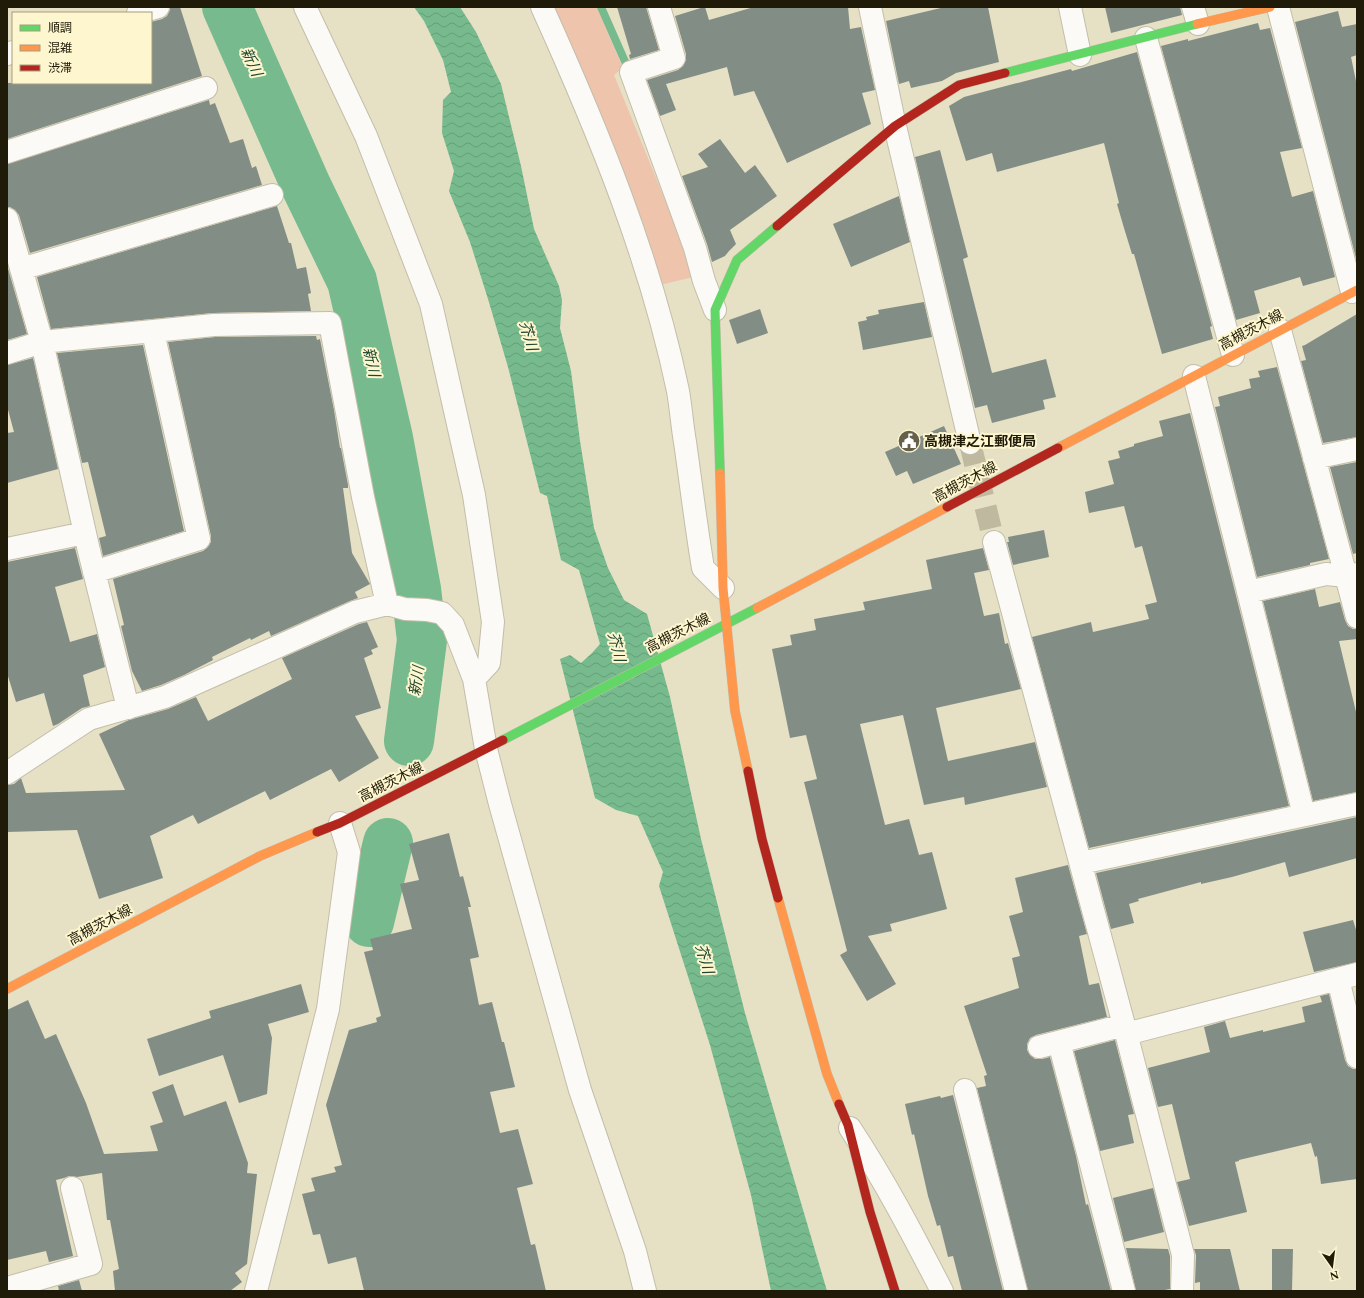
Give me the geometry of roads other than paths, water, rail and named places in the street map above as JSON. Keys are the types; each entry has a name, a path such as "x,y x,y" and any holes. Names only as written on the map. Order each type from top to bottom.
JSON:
{"street":[{"path":"141,12 158,7"},
{"path":"305,7 366,136 431,304 474,495 493,622 489,663 474,679"},
{"path":"542,7 584,100 608,160 645,265 654,294 678,392 703,568 723,588"},
{"path":"659,7 674,58 631,72 695,248 704,281 715,310 723,588 735,711 762,839 827,1074 848,1125 870,1212 895,1291"},
{"path":"870,7 895,126 970,444"},
{"path":"1070,7 1080,55"},
{"path":"715,310 737,260 895,126 959,85 1146,38 1195,16 1270,7"},
{"path":"1278,7 1354,291"},
{"path":"1146,38 1233,355"},
{"path":"7,152 206,88"},
{"path":"21,269 272,195"},
{"path":"7,219 42,342 94,572 128,708"},
{"name":"高槻茨木線","path":"7,989 260,856 340,823 486,749 727,624 1354,291"},
{"path":"7,353 42,342 214,325 330,323 363,497 387,604"},
{"path":"1280,330 1314,458 1352,575 1357,618"},
{"path":"94,572 199,539 153,332"},
{"path":"1194,376 1304,815"},
{"path":"1314,458 1357,450"},
{"path":"7,549 85,533"},
{"path":"994,542 1081,863 1183,1255 1182,1291"},
{"path":"1248,592 1326,574 1352,575"},
{"path":"7,773 89,720 165,697 355,612 387,604 405,609 427,610 442,614 453,625 474,679 486,749 500,804 580,1090 635,1251 645,1291"},
{"path":"1081,863 1357,804"},
{"path":"256,1291 328,1009 349,852 340,823"},
{"path":"1124,1291 1049,1044 1125,1029 1347,976 1357,1057"},
{"path":"965,1090 1016,1291"},
{"path":"848,1125 877,1170 909,1226 942,1291"},
{"path":"7,1288 34,1286 91,1264 72,1188"}],"water":[{"name":"芥川","path":"414,7 460,7 476,32 501,84 521,166 534,229 559,286 562,300 560,328 571,371 580,441 594,528 608,568 624,600 647,614 670,697 701,839 745,1013 827,1291 771,1291 751,1195 710,1045 659,886 663,872 638,816 616,810 595,798 560,659 570,655 581,663 600,644 579,570 561,560 547,496 540,493 508,367 488,299 470,242 449,191 454,171 442,133 443,100 451,92 443,60 424,21"}],"waterway":[{"name":"新川","path":"227,7 307,188 352,281 388,438 416,589 422,640 409,741"},
{"path":"601,7 627,66"},
{"name":"新川","path":"369,922 388,843"}],"tunnel":[{"path":"970,443 994,542"}],"place":[{"name":"高槻津之江郵便局","path":"909,441"}]}
